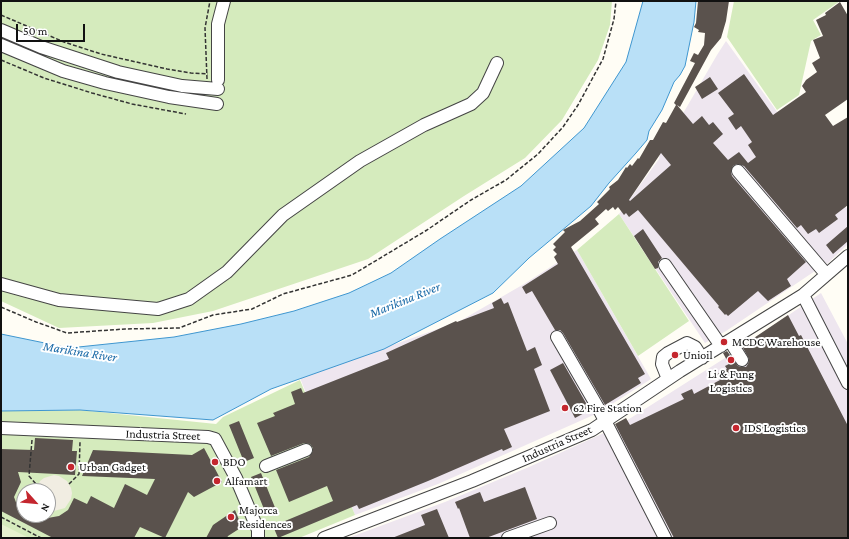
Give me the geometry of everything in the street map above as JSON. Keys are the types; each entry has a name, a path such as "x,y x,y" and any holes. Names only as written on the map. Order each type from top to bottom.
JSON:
{"street":[{"path":"1,30 41,47 118,72 182,86 213,81 218,24 224,1"},
{"path":"1,45 63,71 105,83 169,97 217,104"},
{"path":"1,284 58,300 158,309 189,299 227,272 283,215 354,166 424,125 471,104 483,93 497,63"},
{"path":"738,171 826,274"},
{"name":"Industria Street","path":"324,538 472,481 573,438 606,422 667,377 700,355 725,343 802,295 848,256"},
{"path":"665,265 725,343 742,360"},
{"path":"802,295 848,383"},
{"path":"557,337 606,422 665,538"},
{"path":"667,377 662,360 668,353 687,343 696,347 700,355"},
{"name":"Industria Street","path":"1,428 208,436 215,439 236,478 258,530 258,538"},
{"path":"266,466 306,450"},
{"path":"508,538 550,523"}],"path":[{"path":"1,15 64,42 101,54 191,73 213,81 205,28 210,1"},
{"path":"1,307 67,333 125,329 179,328 213,315 252,309 283,294 352,275 427,230 471,200 506,180 538,154 563,127 578,105 603,59 614,19 616,1"},
{"path":"33,430 29,476 35,483"},
{"path":"69,484 79,474 80,432"},
{"path":"1,517 41,538"}],"shaded area":[{"path":"726,41 848,210 848,244 827,264 822,259 815,271 726,331 705,343 619,214 659,159 660,153"},
{"path":"577,250 651,379 598,413 438,484 355,515 300,378 460,321 524,284"},
{"name":"IDS Logistics","path":"821,293 848,344 848,538 348,538 445,502 529,467 615,428 736,351"},
{"path":"54,475 67,481 72,493 71,499 65,508 56,510 56,483 39,483 44,478"}],"green space":[{"path":"1,1 612,1 610,25 598,60 562,120 525,158 368,259 213,311 153,323 59,328 1,301"},
{"path":"734,1 840,1 813,20 821,35 811,41 799,95 777,110 727,37"},
{"path":"619,214 689,321 638,356 577,250"},
{"path":"300,380 355,515 299,538 1,538 1,411 80,410 216,424 223,417"},
{"path":"1,524 29,538 1,538"}],"water":[{"name":"Marikina River","path":"643,1 696,1 694,22 685,66 674,82 662,110 649,131 647,140 591,206 529,258 493,293 384,349 271,389 213,420 80,410 1,411 1,334 69,348 174,337 241,324 294,311 349,293 391,273 521,186 584,128 626,62"}],"building":[{"path":"698,1 729,1 726,21 721,38 711,50 680,107 677,105 693,124 702,116 709,125 713,122 723,134 713,143 728,160 739,152 748,163 756,157 748,145 752,142 741,126 736,130 728,118 734,114 718,93 744,74 773,115 806,92 802,86 806,80 817,72 812,63 820,58 813,40 823,36 816,20 826,15 825,13 840,2 848,16 848,99 825,115 833,126 848,117 848,205 835,215 838,219 819,233 816,229 808,234 801,225 797,228 744,166 737,164 733,166 731,172 732,176 806,262 787,279 791,286 768,301 758,291 728,316 726,314 725,315 718,307 719,306 638,210 629,217 626,213 624,215 618,207 615,210 613,207 608,211 606,209 595,219 599,224 571,247 645,374 638,378 641,383 605,405 563,333 560,330 555,330 532,291 526,294 522,287 558,264 554,257 557,254 553,250 556,247 553,244 565,232 563,230 580,221 599,204 597,202 610,189 609,187 618,180 626,167 627,168 630,164 632,166 638,158 639,159 650,140 653,140 663,122 666,123 676,105 674,103 695,63 690,61 694,53 698,55 704,45 705,33 698,32 699,30 694,27 696,23","holes":["661,153 671,165 630,201 629,200"]},
{"path":"710,77 718,89 702,99 695,87"},
{"path":"848,226 848,241 833,254 826,245"},
{"path":"643,229 662,258 658,262 658,268 655,269 634,236"},
{"path":"501,298 504,304 508,302 527,351 535,347 542,365 534,369 550,411 504,429 512,447 503,451 502,449 359,509 357,505 278,538 273,526 333,501 327,486 289,502 276,470 309,457 313,451 313,448 310,444 304,443 271,456 257,423 275,416 273,413 295,404 291,392 301,388 303,393 389,359 386,353 456,321 457,322 494,308 492,303"},
{"name":"IDS Logistics","path":"788,315 799,336 801,335 848,426 848,538 674,538 615,424 626,418 630,425 684,399 681,394 692,389 694,394 720,380 717,374 727,369 725,366 729,364 723,353 727,351 738,366 746,367 749,359 742,346"},
{"path":"563,363 590,410 575,418 550,370"},
{"path":"239,421 254,458 244,462 229,425"},
{"path":"35,438 73,440 72,451 77,451 75,475 18,472 21,482 16,483 16,493 14,497 16,502 16,519 1,511 1,449 34,450"},
{"path":"204,448 222,482 194,497 188,492 165,538 140,527 134,538 53,538 24,523 56,523 56,517 68,510 74,498 87,504 91,496 114,508 125,484 147,495 155,479 82,476 93,450 192,455"},
{"path":"261,473 276,510 266,514 251,477"},
{"path":"525,487 537,519 486,538 470,538 459,508 458,509 455,502 480,492 484,502"},
{"path":"437,509 449,538 392,538 425,525 421,515"},
{"name":"Majorca Residences","path":"235,510 242,527 227,538 206,538 213,525"}],"place":[{"name":"MCDC Warehouse","path":"724,342"},
{"name":"Unioil","path":"675,355"},
{"name":"Li & Fung Logistics","path":"731,360"},
{"name":"62 Fire Station","path":"565,408"},
{"name":"IDS Logistics","path":"736,428"},
{"name":"BDO","path":"215,462"},
{"name":"Urban Gadget","path":"71,467"},
{"name":"Alfamart","path":"217,481"},
{"name":"Majorca Residences","path":"231,517"}]}
